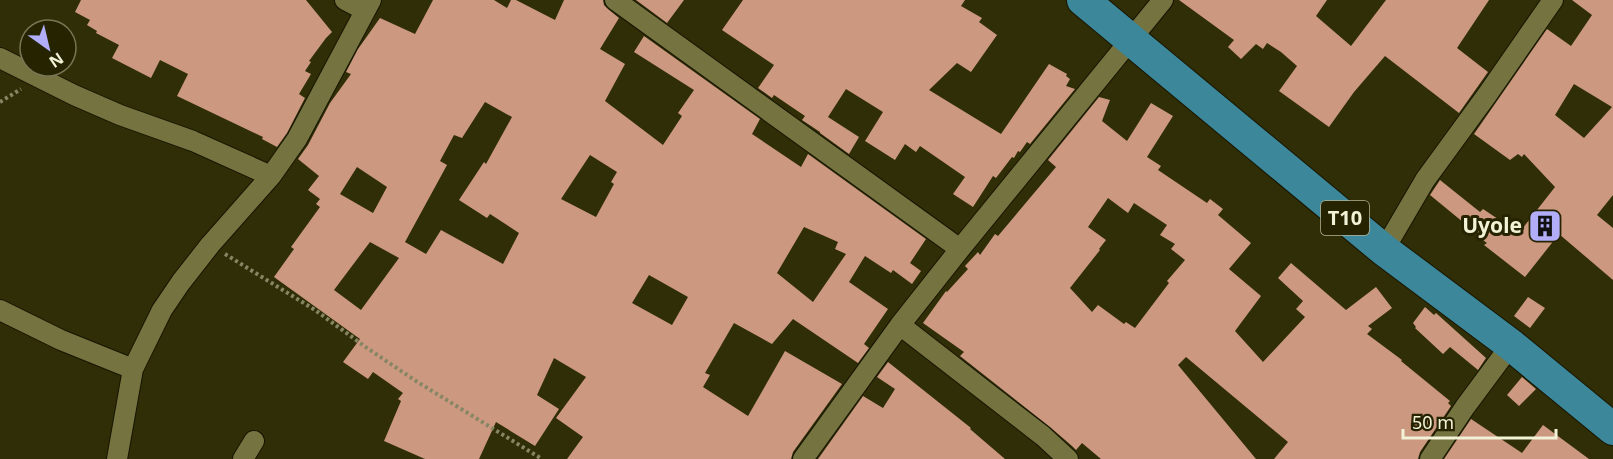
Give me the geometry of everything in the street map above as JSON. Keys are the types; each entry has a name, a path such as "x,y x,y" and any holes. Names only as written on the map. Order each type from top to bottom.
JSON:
{"highway":[{"name":"T10","path":"1083,0 1384,250 1511,345 1613,429"}],"street":[{"path":"117,459 133,369 162,310 210,245 271,176 297,139 368,5 345,0"},
{"path":"615,0 960,249"},
{"path":"803,459 900,325 1163,0"},
{"path":"1384,250 1425,180 1553,0"},
{"path":"0,58 74,95 193,141 271,176"},
{"path":"0,310 61,340 133,369"},
{"path":"900,325 1043,436 1068,459"},
{"path":"1430,459 1511,345"},
{"path":"243,459 254,441"}],"path":[{"path":"210,245 315,310 416,381 542,459"}],"building":[{"path":"81,0 306,0 332,32 309,61 311,62 305,71 311,74 299,94 305,98 277,147 262,139 263,137 177,96 188,74 160,60 151,78 112,58 119,45 96,33 97,31 87,25 90,20 75,12"},
{"path":"433,0 494,0 507,8 511,0 516,0 555,20 564,0 603,0 604,5 619,18 600,49 625,64 605,101 663,145 682,116 678,113 694,90 634,52 644,36 760,119 752,134 801,167 808,154 926,239 910,263 921,271 912,284 893,270 891,273 865,256 849,282 888,309 864,344 869,348 858,363 793,319 772,344 734,323 705,373 710,375 703,387 748,416 785,351 842,384 793,452 791,459 567,459 583,437 556,418 586,377 554,358 537,395 559,409 535,446 496,422 479,459 425,459 384,441 401,401 398,399 403,393 373,372 368,379 343,362 360,339 274,277 294,249 291,247 320,207 316,204 320,199 308,190 319,176 298,159 330,103 351,74 346,72 358,49 380,18 415,34","holes":["485,102 512,117 486,164 484,162 459,200 487,218 490,214 519,233 503,264 441,230 426,254 405,242 447,165 440,161 454,135 462,138","590,155 617,172 611,182 614,184 596,217 561,199","357,167 387,187 373,213 340,194","804,227 838,242 835,249 846,254 813,302 777,273","370,242 399,258 361,310 334,290","649,275 688,297 672,325 632,303"]},
{"path":"636,0 684,0 667,23"},
{"path":"743,0 965,0 961,6 982,18 979,22 997,35 971,72 957,63 929,90 1001,134 1049,64 1067,74 1066,76 1070,79 1066,86 1075,89 1030,144 1027,142 1014,158 1012,157 996,178 993,176 973,207 953,194 965,177 920,146 916,152 905,144 895,160 865,141 883,112 846,89 828,117 859,137 849,154 802,120 805,116 774,95 772,98 758,88 774,65 722,30"},
{"path":"1179,0 1327,0 1316,16 1351,46 1386,0 1489,0 1457,48 1488,72 1459,113 1385,56 1354,92 1329,127 1279,91 1297,66 1281,52 1267,43 1263,49 1256,44 1241,59 1228,47 1234,40"},
{"path":"1572,0 1613,0 1613,195 1597,215 1613,228 1613,280 1559,234 1525,277 1484,245 1487,243 1430,195 1440,180 1480,212 1483,209 1519,233 1555,187 1524,154 1522,157 1518,154 1510,160 1474,134 1547,29 1571,46 1592,15","holes":["1574,84 1612,107 1584,138 1555,115"]},
{"path":"1099,97 1110,100 1102,121 1127,141 1151,103 1173,116 1147,157 1161,166 1158,170 1207,203 1210,199 1223,209 1218,215 1251,243 1229,269 1261,296 1235,331 1263,362 1305,317 1296,309 1303,301 1278,278 1291,263 1346,310 1376,287 1392,308 1368,326 1372,329 1367,334 1450,401 1448,403 1451,406 1420,452 1418,459 1274,459 1288,442 1186,357 1178,365 1256,459 1101,459 1082,443 1076,450 960,356 964,352 923,323 946,291 968,269 965,266 978,252 980,255 995,234 998,236 1056,167 1048,160","holes":["1108,198 1128,213 1134,203 1167,225 1160,235 1175,244 1171,249 1185,260 1167,281 1169,283 1135,328 1126,322 1124,324 1098,305 1092,312 1070,288 1106,240 1088,227"]},
{"path":"1528,297 1545,308 1530,328 1514,316"},
{"path":"1425,307 1434,315 1436,313 1486,358 1478,370 1450,347 1443,354 1415,328 1413,323"},
{"path":"888,362 971,428 1005,459 818,459 863,396 883,408 895,389 877,377"},
{"path":"1522,377 1536,389 1519,406 1507,395"},
{"path":"1471,419 1522,453 1543,425 1589,459 1444,459"}],"place":[{"name":"Uyole","path":"1545,226"}]}
